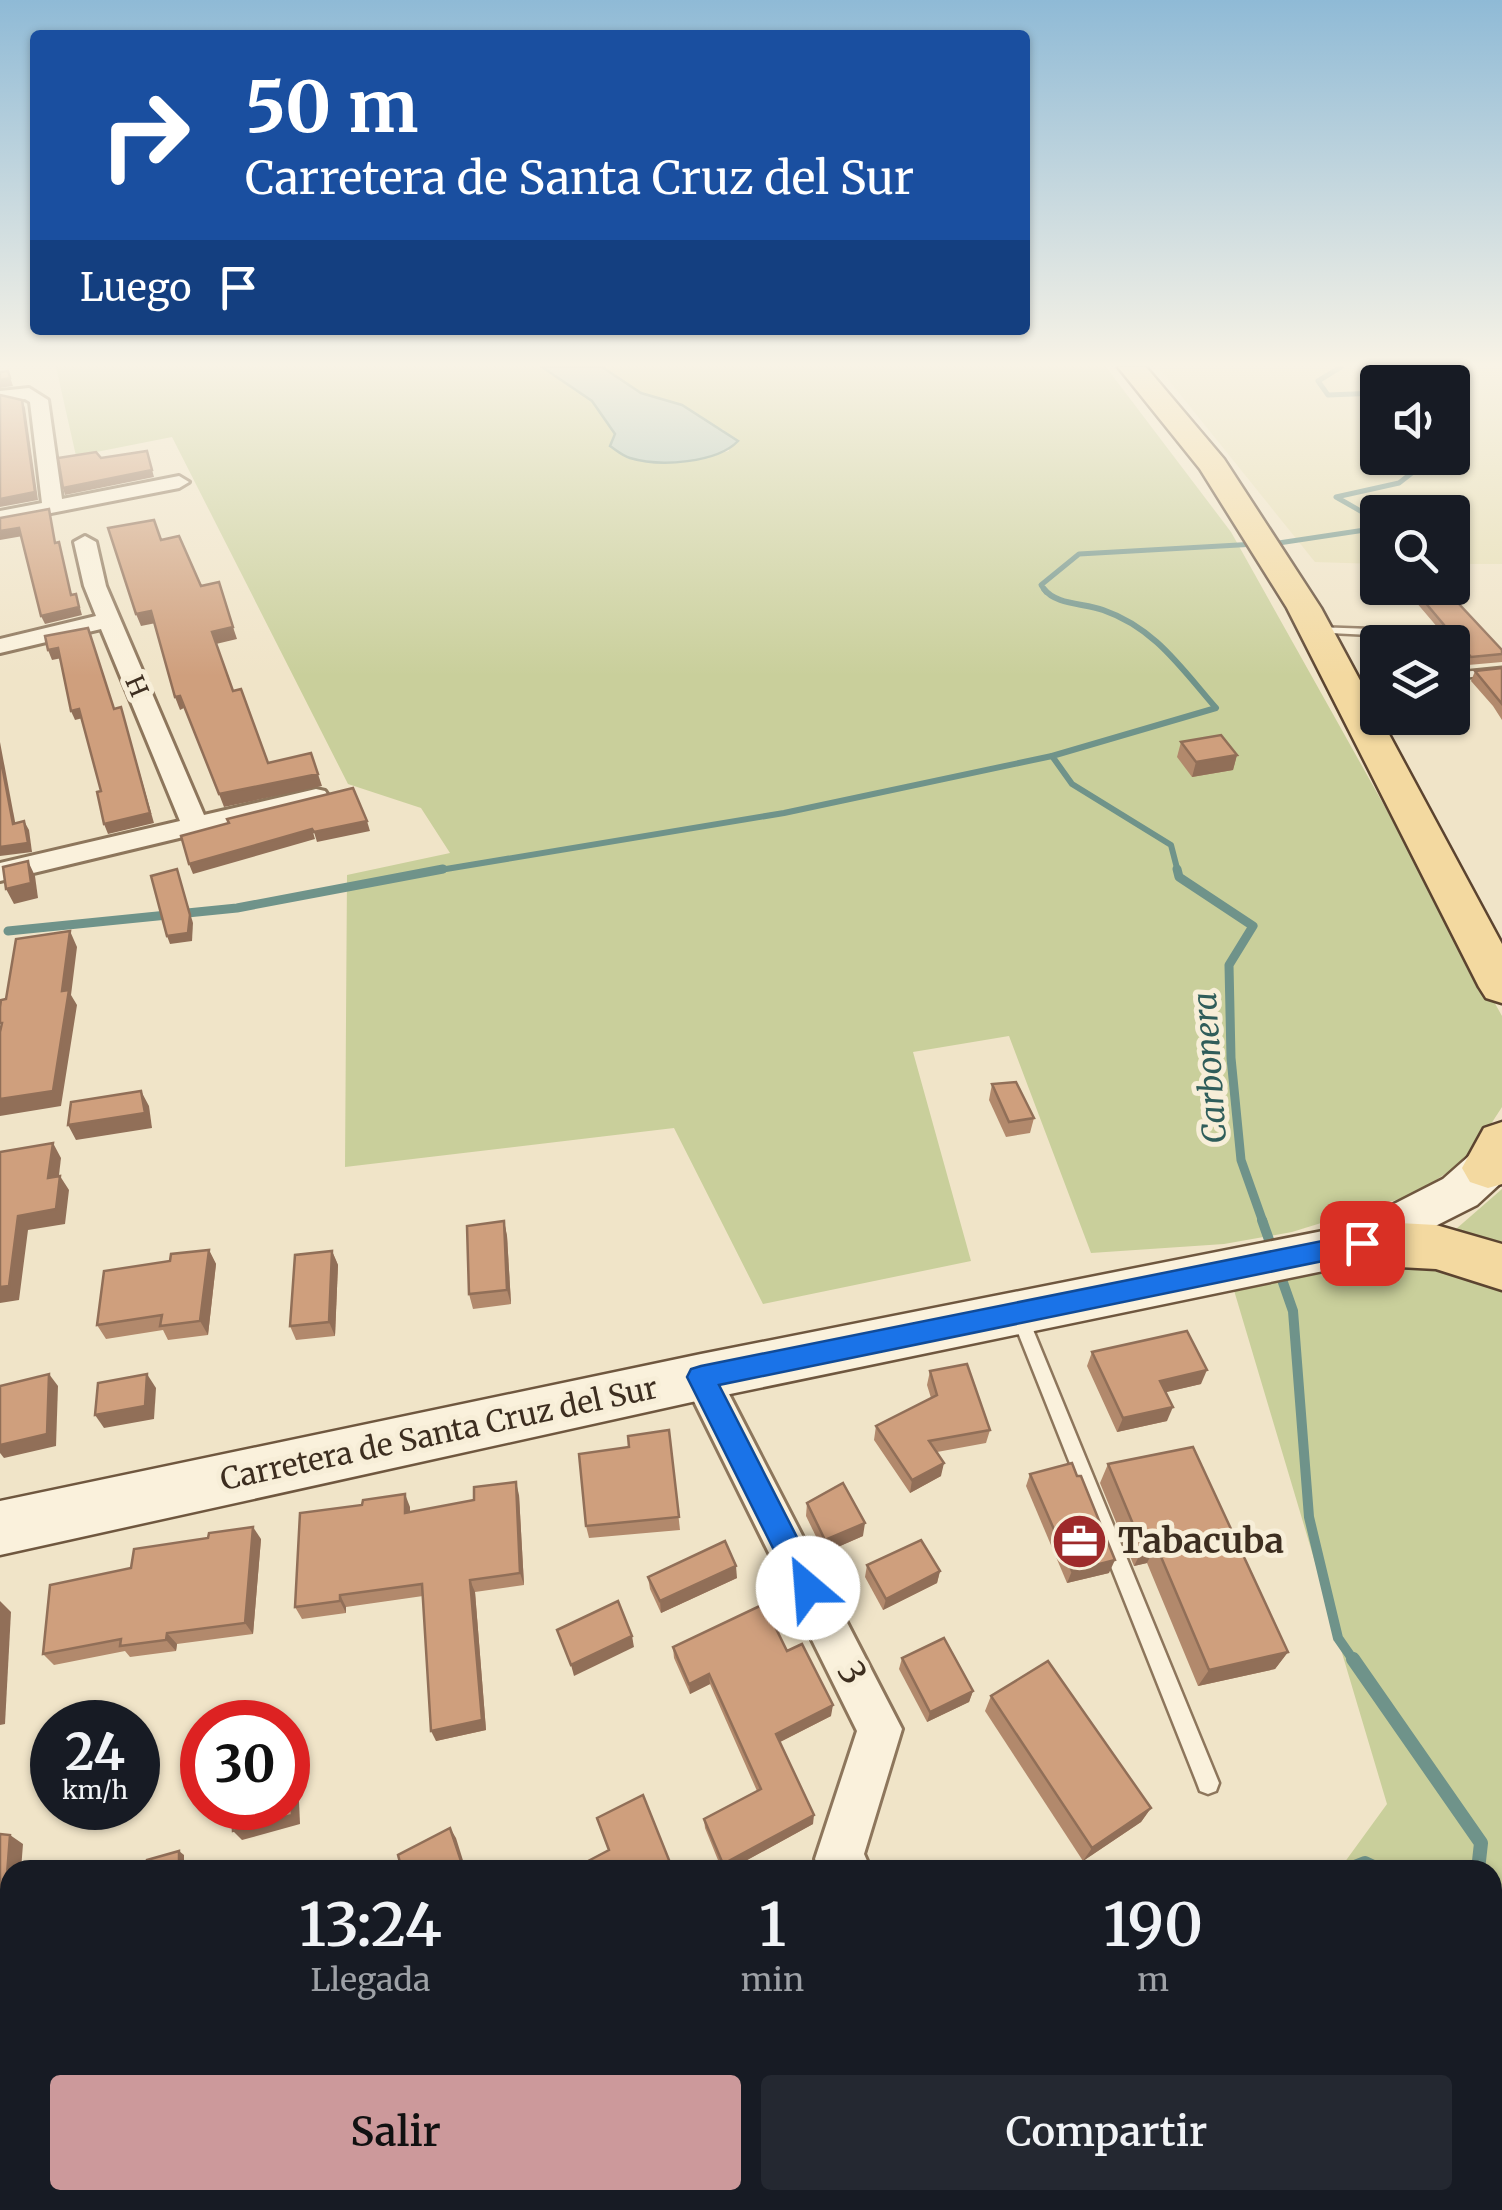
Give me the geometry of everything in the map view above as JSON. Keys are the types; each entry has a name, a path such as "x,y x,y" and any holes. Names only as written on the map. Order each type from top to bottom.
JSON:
{"main road":[{"path":"1215,470 1263,542 1379,742 1493,959"},
{"name":"Carretera de Santa Cruz del Sur","path":"0,1528 701,1377 1362,1243 1460,1192 1498,1160"},
{"path":"1362,1243 1436,1247 1502,1267"}],"street":[{"path":"48,470 53,506"},
{"path":"0,517 179,482"},
{"name":"H","path":"85,542 109,620 196,827"},
{"path":"0,646 109,620"},
{"path":"0,872 316,797"},
{"name":"3","path":"701,1377 880,1729 838,1860"}],"lane":[{"path":"1315,630 1360,632"},
{"path":"1470,675 1502,672"},
{"path":"1019,1315 1208,1783"}],"shaded area":[{"path":"1241,470 1470,475 1470,470 1502,470 1502,564 1470,564 1470,495 1360,495 1360,563 1315,562"}],"green space":[{"path":"189,470 1184,470 1231,532 1502,1016 1502,1107 1469,1158 1415,1194 1292,1232 1224,1244 1091,1253 1009,1036 913,1052 971,1261 763,1304 674,1128 345,1167 347,875 450,853 421,808 348,784"},
{"path":"1502,1189 1502,1248 1448,1236"},
{"path":"1398,1262 1475,1271 1502,1283 1502,1860 1346,1860 1387,1804 1233,1287 1313,1267"}],"building":[{"path":"0,470 32,470 35,492 0,499"},
{"path":"60,470 151,470 63,488"},
{"path":"49,509 55,543 59,542 71,595 76,594 79,607 41,616 19,528 0,531 0,518"},
{"path":"154,520 161,540 179,536 201,586 219,582 233,627 212,632 233,691 241,689 268,763 311,753 318,774 219,794 180,696 175,697 151,611 136,614 108,528"},
{"path":"1427,605 1460,605 1502,654 1471,657 1470,625 1444,625"},
{"path":"88,628 114,709 121,707 150,813 104,824 97,792 101,791 79,709 71,711 58,648 48,650 45,636"},
{"path":"1502,668 1502,704 1475,671"},
{"path":"1221,735 1237,755 1196,762 1181,742"},
{"path":"0,755 13,824 24,821 28,843 0,847"},
{"path":"353,788 367,821 314,832 312,829 189,864 181,836 229,823 227,819"},
{"path":"28,861 31,883 6,889 3,867"},
{"path":"177,869 190,915 188,933 167,936 151,876"},
{"path":"70,931 62,991 69,990 53,1091 0,1099 0,1007 1,1000 6,999 16,939"},
{"path":"1016,1082 1034,1118 1009,1122 992,1084"},
{"path":"141,1091 145,1113 68,1125 71,1102"},
{"path":"53,1143 48,1178 60,1176 56,1209 18,1216 9,1286 0,1287 0,1152"},
{"path":"504,1221 507,1290 469,1294 467,1226"},
{"path":"209,1250 200,1321 160,1326 162,1315 97,1325 104,1271 170,1261 171,1254"},
{"path":"332,1251 329,1322 290,1326 295,1255"},
{"path":"1187,1331 1207,1370 1160,1381 1173,1407 1123,1418 1092,1352"},
{"path":"967,1364 990,1430 929,1441 944,1463 912,1480 876,1426 937,1395 930,1371"},
{"path":"49,1374 47,1434 0,1445 0,1386"},
{"path":"147,1374 145,1406 95,1415 98,1383"},
{"path":"669,1430 679,1517 586,1526 579,1454 629,1447 628,1436"},
{"path":"1193,1447 1288,1652 1209,1670 1156,1545 1143,1548 1108,1464"},
{"path":"1072,1463 1115,1560 1072,1571 1030,1474"},
{"path":"516,1482 520,1573 470,1580 482,1720 431,1731 422,1584 340,1595 340,1601 295,1607 300,1513 362,1505 363,1500 405,1494 405,1513 474,1500 474,1487"},
{"path":"843,1483 865,1523 825,1540 807,1503"},
{"path":"253,1527 245,1623 167,1633 166,1640 120,1646 121,1639 43,1654 50,1585 131,1568 134,1549"},
{"path":"921,1540 940,1571 886,1599 867,1565"},
{"path":"725,1541 736,1566 660,1601 648,1577"},
{"path":"618,1601 632,1636 571,1665 557,1630"},
{"path":"764,1604 787,1651 802,1644 833,1705 776,1734 814,1815 730,1860 721,1860 704,1819 761,1789 709,1674 689,1684 673,1647"},
{"path":"944,1638 973,1691 930,1712 902,1658"},
{"path":"1048,1661 1151,1808 1092,1848 991,1696"},
{"path":"643,1795 669,1860 590,1860 609,1850 597,1818"},
{"path":"450,1828 461,1860 399,1860 398,1855"},
{"path":"0,1834 10,1835 8,1860 0,1860"},
{"path":"179,1851 179,1860 147,1860"}],"waterway":[{"name":"Carbonera","path":"1360,511 1336,497 1399,483 1409,475"},
{"name":"Carbonera","path":"1272,544 1360,531"},
{"name":"Carbonera","path":"1046,592 1041,585 1079,554 1256,544"},
{"name":"Carbonera","path":"1044,589 1056,598 1103,610 1138,627 1166,651 1216,708 1052,756"},
{"path":"428,872 784,813 1052,756"},
{"name":"Carbonera","path":"1052,756 1072,784 1171,845 1178,872"},
{"path":"8,931 237,908 443,869"},
{"name":"Carbonera","path":"1177,869 1179,877 1253,926 1229,965 1231,1058 1241,1160 1263,1222"},
{"name":"Carbonera","path":"1262,1220 1273,1251"},
{"name":"Carbonera","path":"1279,1271 1293,1311 1309,1517 1338,1638 1354,1661"},
{"name":"Carbonera","path":"1353,1659 1481,1843 1479,1860"}],"place":[{"name":"Tabacuba","path":"1079,1541"}],"route":[{"path":"808,1588 701,1377 1362,1243"}]}
